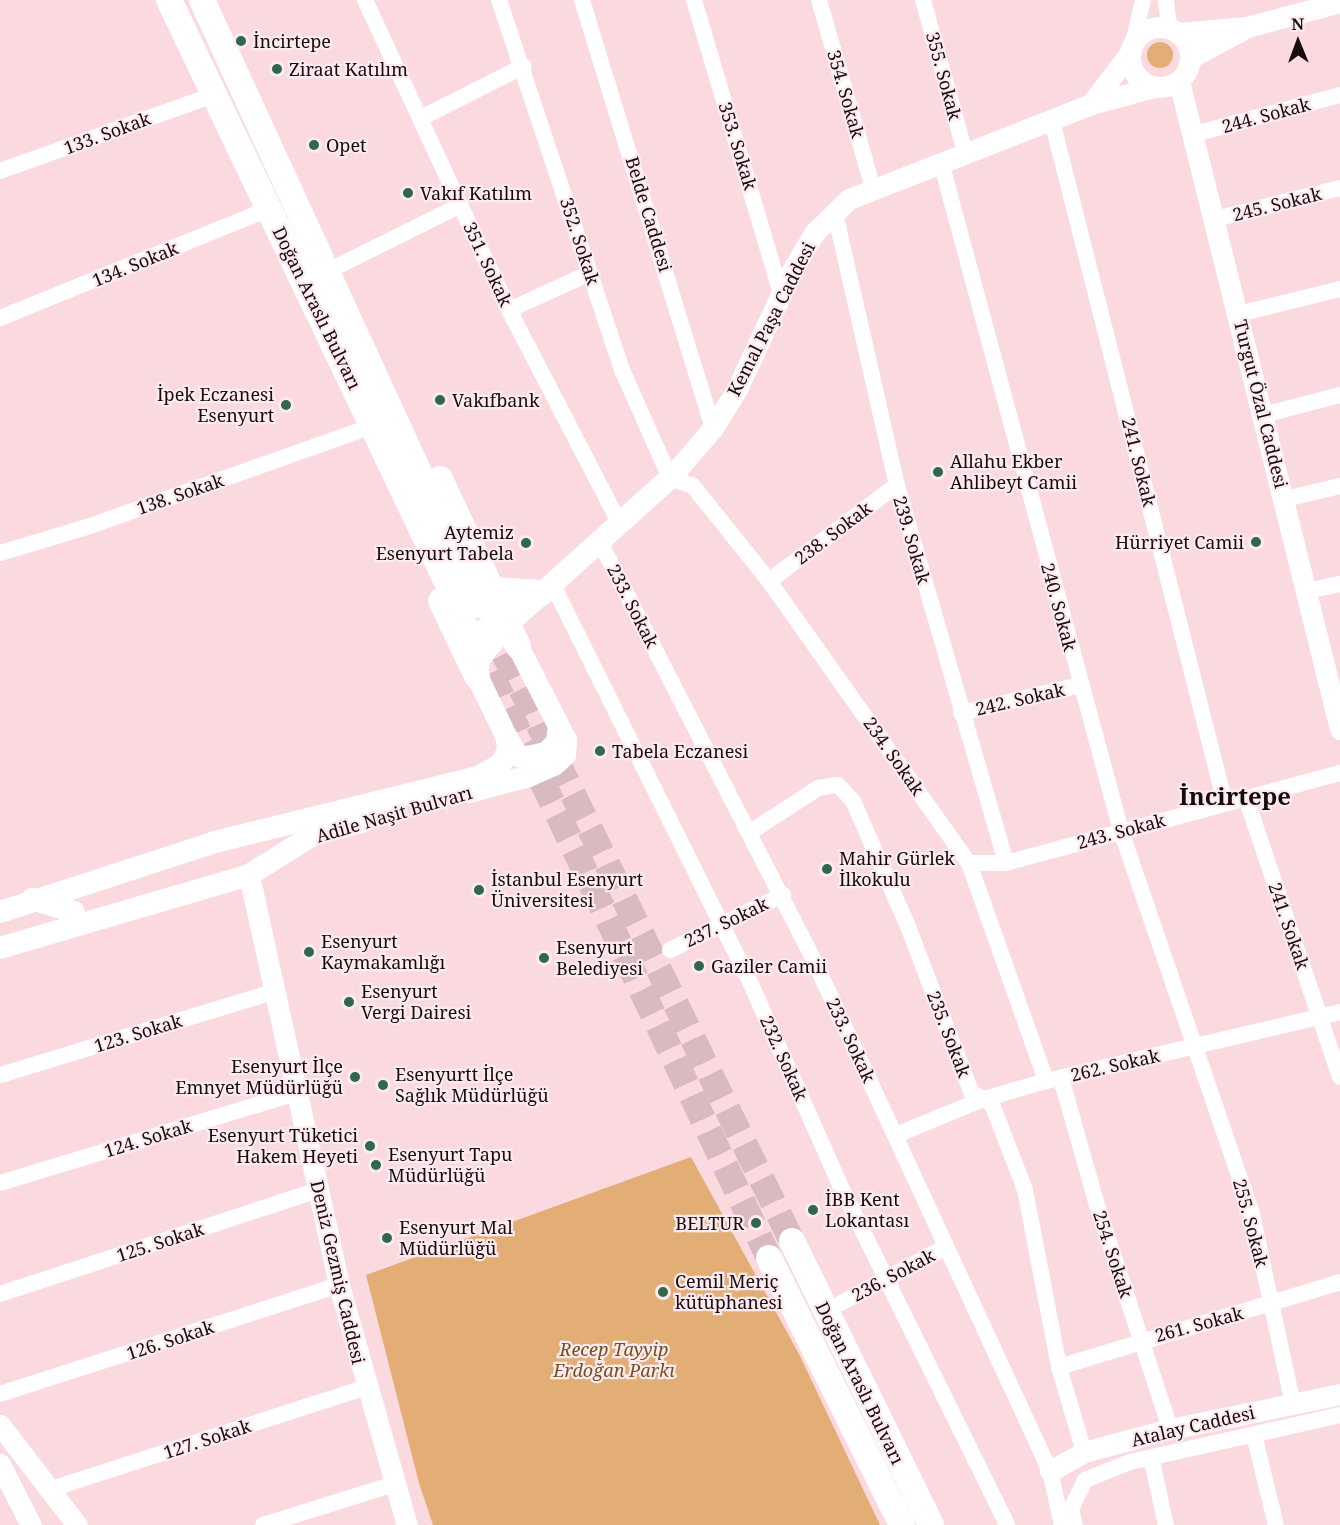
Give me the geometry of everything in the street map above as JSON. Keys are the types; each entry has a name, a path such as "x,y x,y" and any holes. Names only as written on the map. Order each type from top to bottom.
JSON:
{"main road":[{"name":"Doğan Araslı Bulvarı","path":"169,0 270,209 472,608"},
{"name":"Doğan Araslı Bulvarı","path":"202,0 294,197 472,608"},
{"path":"294,197 338,266 472,608 477,676 507,738 518,756 546,753 557,742 557,722"},
{"path":"270,209 282,266 358,431 472,608 514,634 507,642 487,647 479,659 477,676"},
{"name":"Kemal Paşa Caddesi","path":"514,634 549,593 670,478"},
{"name":"Kemal Paşa Caddesi","path":"549,593 605,552 659,506 670,478"},
{"path":"472,608 549,593"},
{"name":"Adile Naşit Bulvarı","path":"0,948 249,875 313,835 554,765 565,755 566,740 514,634"},
{"name":"Adile Naşit Bulvarı","path":"0,912 215,842 478,777 501,764 508,751 507,738"},
{"name":"Adile Naşit Bulvarı","path":"42,935 74,912 212,870"},
{"path":"32,900 74,912"},
{"name":"Doğan Araslı Bulvarı","path":"792,1241 931,1525"},
{"name":"Doğan Araslı Bulvarı","path":"769,1258 902,1525"},
{"path":"841,1303 842,1317 943,1525"}],"street":[{"name":"351. Sokak","path":"365,0 509,310 620,524"},
{"name":"352. Sokak","path":"499,0 524,66 623,372 670,478"},
{"name":"Belde Caddesi","path":"582,0 713,428"},
{"name":"353. Sokak","path":"694,0 781,293"},
{"name":"354. Sokak","path":"819,0 873,188"},
{"name":"355. Sokak","path":"923,0 965,153"},
{"path":"1143,0 1139,32 1131,48 1133,72 1154,87 1179,81 1190,58 1247,27"},
{"path":"1166,0 1174,31 1185,40 1190,58"},
{"path":"1131,48 1149,29 1174,31 1247,27 1340,2"},
{"name":"Kemal Paşa Caddesi","path":"1091,104 1131,48"},
{"path":"421,118 524,66"},
{"name":"Turgut Özal Caddesi","path":"1179,81 1307,591 1335,679 1340,729"},
{"name":"Kemal Paşa Caddesi","path":"670,478 713,428 737,389 781,293 814,233 849,199 1091,104 1154,87"},
{"name":"133. Sokak","path":"0,171 214,95"},
{"name":"244. Sokak","path":"1191,135 1340,95"},
{"name":"241. Sokak","path":"1052,121 1225,803"},
{"name":"240. Sokak","path":"941,162 1121,831 1193,1047"},
{"name":"245. Sokak","path":"1215,219 1340,188"},
{"path":"338,266 461,205"},
{"name":"134. Sokak","path":"0,318 270,209"},
{"name":"239. Sokak","path":"835,213 897,485 961,713 1006,862"},
{"path":"509,310 590,273"},
{"path":"1238,314 1340,289"},
{"path":"1263,415 1340,395"},
{"name":"138. Sokak","path":"0,553 90,526 358,431"},
{"name":"234. Sokak","path":"670,478 693,486 769,582 969,863 1053,1079"},
{"name":"238. Sokak","path":"769,582 897,485"},
{"path":"1285,500 1340,486"},
{"name":"233. Sokak","path":"605,552 783,895 896,1135 944,1248 1050,1471 1062,1525"},
{"path":"1307,591 1340,584"},
{"name":"232. Sokak","path":"549,593 721,923 886,1277 1007,1525"},
{"name":"242. Sokak","path":"961,713 1080,685"},
{"name":"243. Sokak","path":"969,863 1006,862 1225,803 1247,801 1340,773"},
{"name":"235. Sokak","path":"749,833 818,788 838,785 853,801 907,924 970,1092 992,1104 1025,1190 1059,1367 1084,1452"},
{"name":"241. Sokak","path":"1247,801 1340,1077"},
{"name":"Deniz Gezmiş Caddesi","path":"249,875 339,1285 366,1387 407,1525"},
{"name":"237. Sokak","path":"670,950 721,923 783,895"},
{"name":"123. Sokak","path":"0,1076 276,991"},
{"name":"262. Sokak","path":"896,1135 981,1100 1053,1079 1340,1012"},
{"name":"255. Sokak","path":"1193,1047 1251,1210 1293,1404"},
{"name":"254. Sokak","path":"1053,1079 1170,1429"},
{"name":"124. Sokak","path":"0,1183 297,1093"},
{"name":"125. Sokak","path":"0,1294 319,1190"},
{"name":"236. Sokak","path":"841,1303 944,1248"},
{"name":"261. Sokak","path":"1059,1367 1142,1340 1340,1282"},
{"name":"126. Sokak","path":"0,1394 339,1285"},
{"name":"127. Sokak","path":"48,1490 366,1387"},
{"name":"Atalay Caddesi","path":"1050,1471 1084,1452 1170,1429 1340,1394"},
{"path":"1075,1525 1071,1509 1085,1480 1151,1457 1340,1415"},
{"path":"0,1425 77,1525"},
{"path":"1254,1435 1276,1525"},
{"path":"1151,1457 1166,1525"},
{"path":"0,1464 31,1525"},
{"path":"262,1525 395,1484"}],"green space":[{"path":"1160,42 1169,46 1173,55 1169,64 1160,68 1151,64 1147,55 1151,46"},
{"name":"Recep Tayyip Erdoğan Parkı","path":"691,1157 800,1356 880,1525 433,1525 419,1483 366,1275"}],"tunnel":[{"path":"487,619 792,1241"},
{"path":"474,638 769,1258"}],"place":[{"name":"İncirtepe","path":"241,41"},
{"name":"Ziraat Katılım","path":"277,69"},
{"name":"Opet","path":"314,145"},
{"name":"Vakıf Katılım","path":"408,193"},
{"name":"Vakıfbank","path":"440,400"},
{"name":"İpek Eczanesi Esenyurt","path":"286,405"},
{"name":"Allahu Ekber Ahlibeyt Camii","path":"938,472"},
{"name":"Hürriyet Camii","path":"1256,542"},
{"name":"Aytemiz Esenyurt Tabela","path":"526,543"},
{"name":"Tabela Eczanesi","path":"600,751"},
{"name":"Mahir Gürlek İlkokulu","path":"827,869"},
{"name":"İstanbul Esenyurt Üniversitesi","path":"479,890"},
{"name":"Esenyurt Kaymakamlığı","path":"309,952"},
{"name":"Esenyurt Belediyesi","path":"544,958"},
{"name":"Gaziler Camii","path":"699,966"},
{"name":"Esenyurt Vergi Dairesi","path":"349,1002"},
{"name":"Esenyurt İlçe Emnyet Müdürlüğü","path":"355,1077"},
{"name":"Esenyurtt İlçe Sağlık Müdürlüğü","path":"383,1085"},
{"name":"Esenyurt Tüketici Hakem Heyeti","path":"370,1146"},
{"name":"Esenyurt Tapu Müdürlüğü","path":"376,1165"},
{"name":"İBB Kent Lokantası","path":"813,1210"},
{"name":"BELTUR","path":"756,1223"},
{"name":"Esenyurt Mal Müdürlüğü","path":"387,1238"},
{"name":"Cemil Meriç kütüphanesi","path":"663,1292"}],"district":[{"name":"İncirtepe","path":"1235,796"}]}
